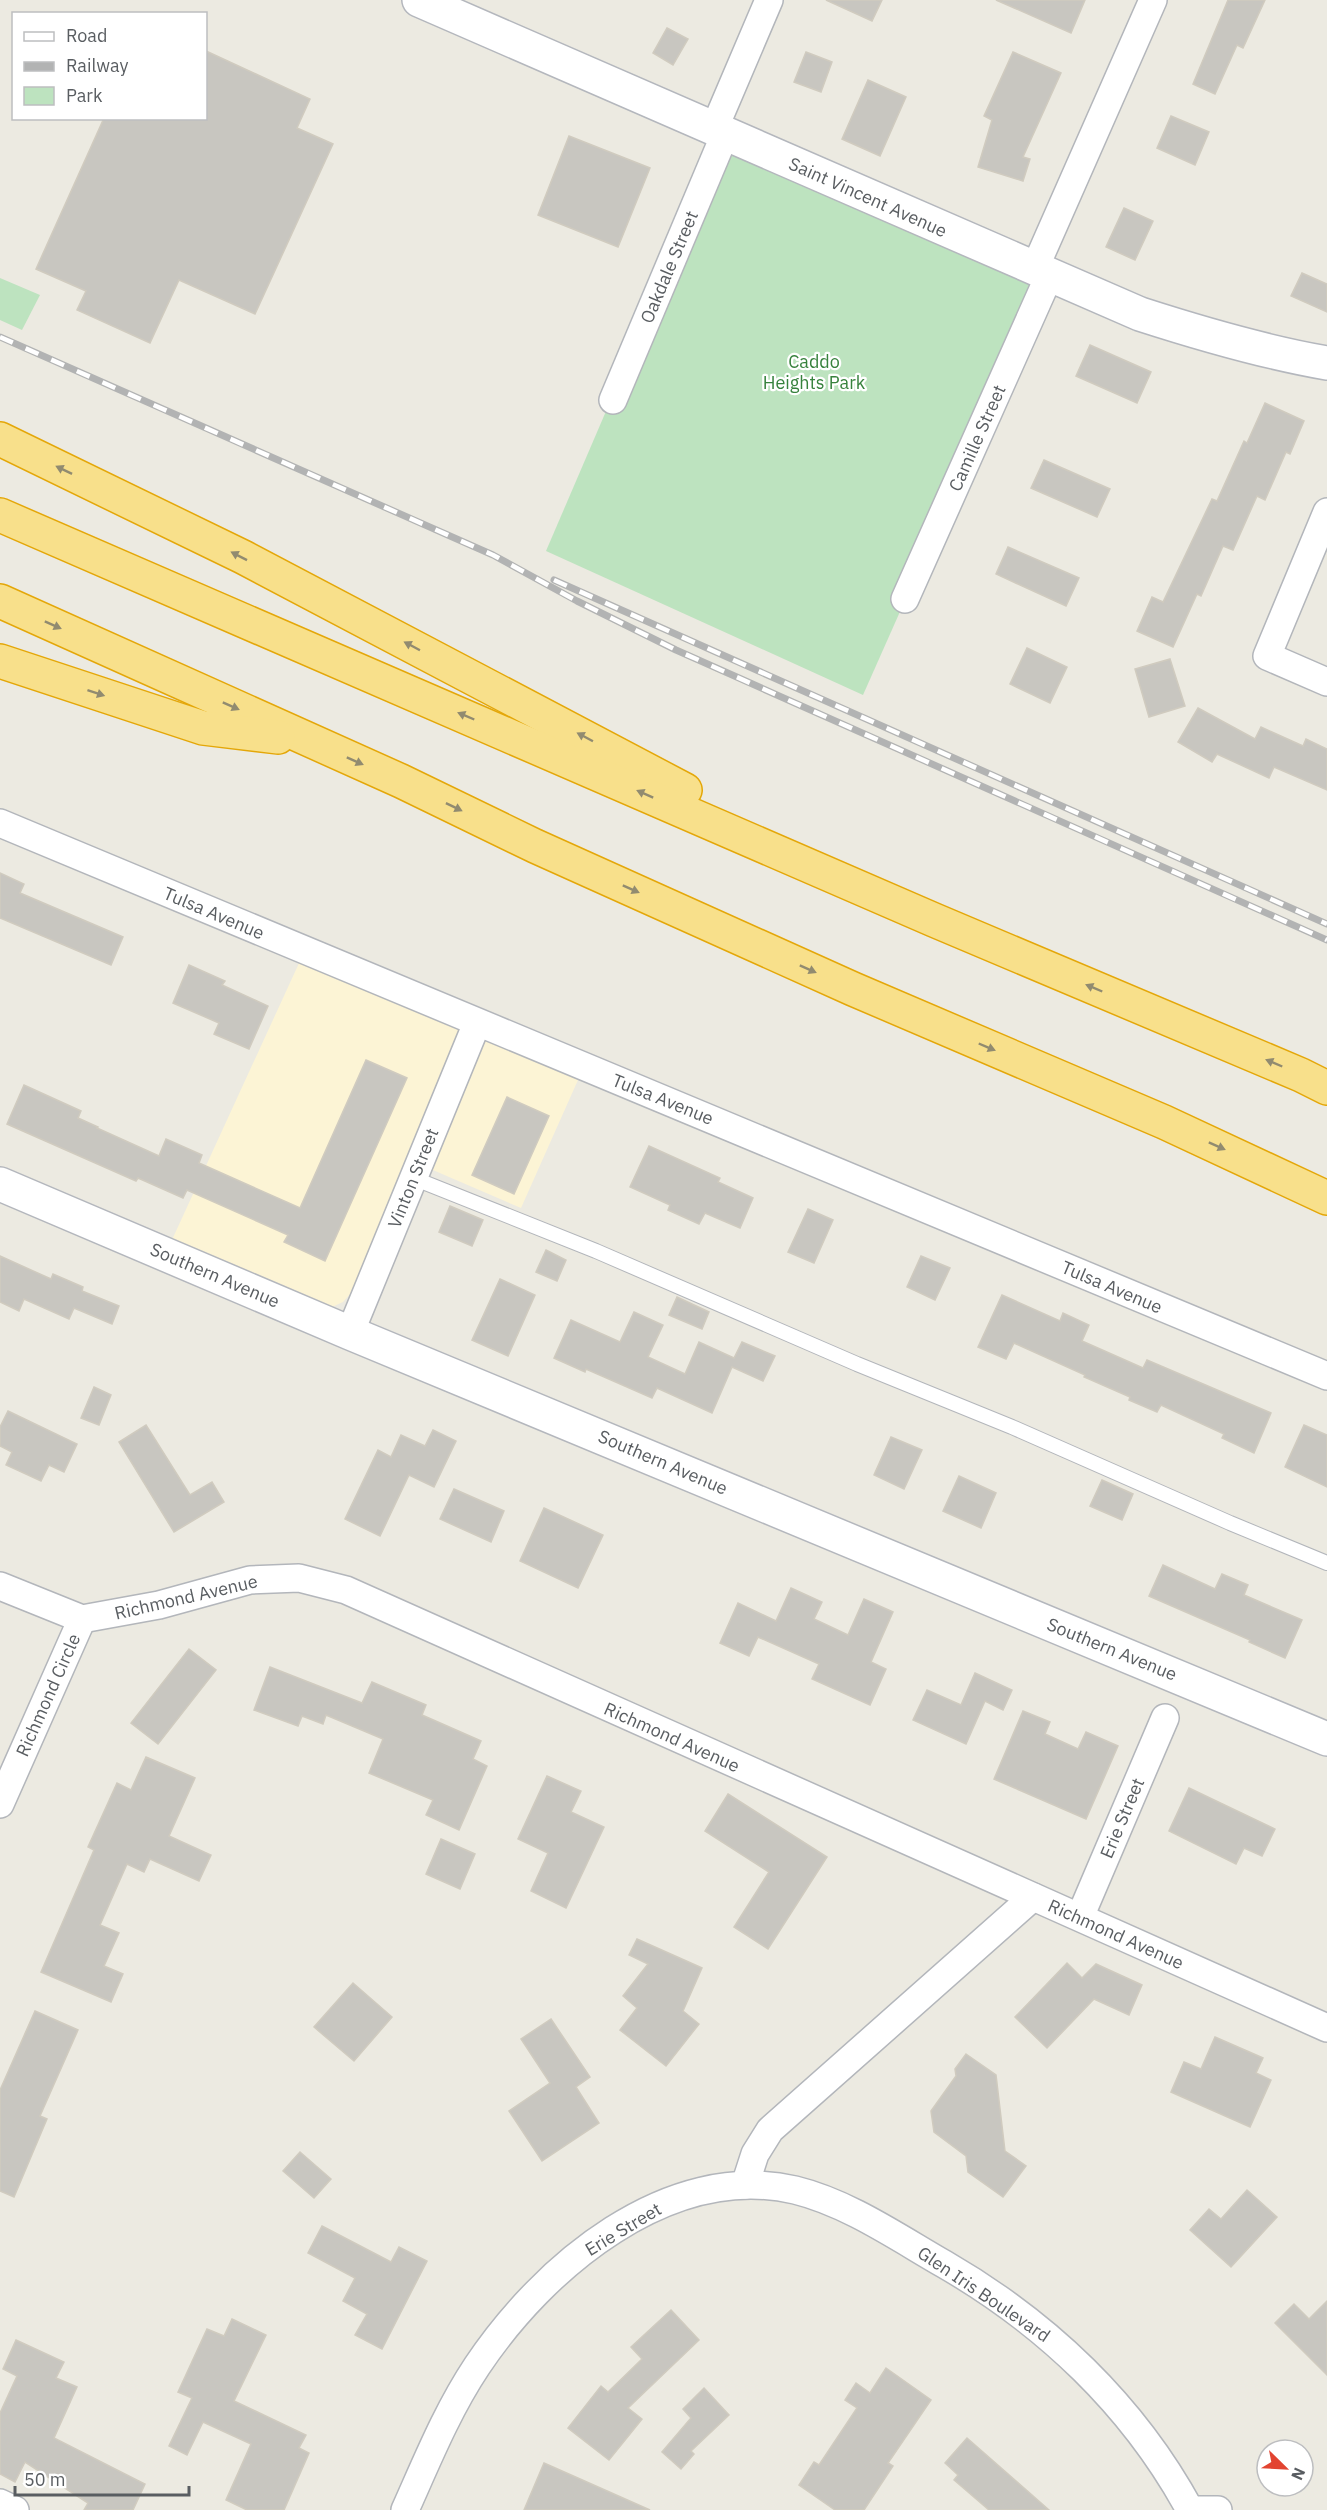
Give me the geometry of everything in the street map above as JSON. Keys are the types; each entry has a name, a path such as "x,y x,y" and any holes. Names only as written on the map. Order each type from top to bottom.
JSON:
{"highway":[{"path":"0,439 243,557 934,920"},
{"path":"0,516 1327,1088"},
{"path":"0,601 401,781 546,851 853,989 1174,1127 1327,1198"},
{"path":"0,661 203,728 308,740"}],"street":[{"name":"Saint Vincent Avenue","path":"419,0 1140,314 1218,340 1327,363"},
{"name":"Oakdale Street","path":"613,400 769,0"},
{"name":"Camille Street","path":"905,599 1042,273 1153,0"},
{"path":"1327,512 1267,656 1327,682"},
{"name":"Tulsa Avenue","path":"0,823 1327,1376"},
{"name":"Vinton Street","path":"350,1333 477,1023"},
{"name":"Southern Avenue","path":"0,1184 350,1333 1327,1739"},
{"name":"Richmond Avenue","path":"82,1619 159,1605 250,1580 280,1577 318,1581 357,1595 1327,2028"},
{"path":"0,1586 82,1619"},
{"name":"Richmond Circle","path":"0,1804 82,1619"},
{"name":"Erie Street","path":"1080,1917 1165,1718"},
{"path":"744,2185 755,2154 770,2130 1033,1897"},
{"name":"Erie Street","path":"405,2510 444,2422 477,2367 516,2316 562,2270 586,2250 651,2208 691,2193 744,2185"},
{"name":"Glen Iris Boulevard","path":"744,2185 797,2191 831,2201 959,2273 1023,2317 1054,2341 1114,2399 1153,2447 1190,2510"},
{"path":"0,2503 15,2510"},
{"path":"1198,2510 1218,2510"}],"lane":[{"path":"413,1178 596,1251 1327,1563"}],"shaded area":[{"path":"300,961 582,1071 521,1208 412,1161 352,1292 343,1302 332,1307 171,1242"}],"green space":[{"name":"Caddo Heights Park","path":"725,134 1049,276 863,695 546,551"},
{"path":"0,278 40,295 22,330 0,320"}],"building":[{"path":"826,0 882,0 872,21"},
{"path":"996,0 1085,0 1071,33"},
{"path":"1228,0 1265,0 1243,48 1237,45 1215,94 1193,84"},
{"path":"667,28 688,39 673,65 653,53"},
{"path":"207,51 310,99 297,128 333,144 255,314 179,280 150,343 77,310 86,291 36,269 103,120 207,120"},
{"path":"806,52 832,62 821,92 794,82"},
{"path":"1013,52 1061,73 1023,157 1030,159 1023,181 978,167 992,120 984,116"},
{"path":"868,80 906,97 880,156 842,139"},
{"path":"1171,116 1209,132 1195,165 1157,148"},
{"path":"569,136 650,168 618,247 538,215"},
{"path":"1124,208 1153,221 1135,260 1106,247"},
{"path":"1302,273 1327,284 1327,312 1291,296"},
{"path":"1090,345 1151,372 1137,403 1076,376"},
{"path":"1265,403 1304,421 1290,454 1286,452 1265,500 1257,496 1233,550 1223,546 1201,596 1197,594 1173,647 1137,631 1152,597 1163,602 1212,499 1217,501 1244,441 1247,443"},
{"path":"1044,460 1110,489 1097,517 1031,488"},
{"path":"1008,547 1079,578 1066,606 996,574"},
{"path":"1027,648 1067,667 1050,703 1010,684"},
{"path":"1170,659 1185,706 1149,717 1135,669"},
{"path":"1198,708 1255,739 1261,727 1303,746 1306,739 1327,749 1327,790 1274,767 1269,778 1217,754 1212,762 1178,742"},
{"path":"0,873 24,884 20,893 123,937 111,965 0,918"},
{"path":"189,965 225,981 222,985 268,1006 249,1049 214,1034 219,1023 173,1003"},
{"path":"366,1060 407,1078 325,1261 284,1242 288,1235 187,1190 183,1198 138,1178 136,1181 7,1124 24,1085 81,1111 78,1118 97,1128 159,1156 166,1139 202,1155 199,1163 300,1208"},
{"path":"507,1097 549,1116 514,1194 472,1175"},
{"path":"649,1146 720,1178 718,1182 753,1198 740,1228 705,1213 699,1224 668,1210 670,1205 630,1187"},
{"path":"450,1206 483,1220 472,1246 439,1232"},
{"path":"808,1209 833,1220 814,1263 788,1252"},
{"path":"546,1250 566,1260 557,1281 536,1272"},
{"path":"0,1256 51,1279 53,1274 83,1287 82,1291 119,1306 112,1324 74,1308 69,1319 24,1299 19,1311 0,1302"},
{"path":"921,1256 950,1268 935,1300 907,1287"},
{"path":"500,1279 535,1295 508,1356 472,1340"},
{"path":"1002,1295 1060,1321 1063,1313 1089,1325 1082,1341 1143,1368 1147,1360 1271,1413 1254,1453 1222,1438 1224,1434 1161,1405 1157,1412 1129,1400 1130,1397 1084,1377 1085,1375 1014,1343 1006,1359 978,1347"},
{"path":"677,1297 709,1312 702,1329 669,1315"},
{"path":"634,1312 663,1325 648,1357 685,1374 699,1342 734,1358 742,1342 775,1356 763,1381 732,1367 712,1413 657,1388 652,1398 586,1369 585,1372 554,1358 571,1320 620,1342"},
{"path":"94,1387 111,1395 99,1425 81,1418"},
{"path":"8,1411 77,1444 64,1472 49,1465 41,1481 6,1465 12,1452 0,1446 0,1427"},
{"path":"146,1425 190,1495 212,1482 224,1502 174,1532 119,1442"},
{"path":"1304,1425 1327,1435 1327,1487 1285,1467"},
{"path":"433,1430 456,1441 434,1487 409,1475 380,1536 345,1519 378,1450 391,1457 401,1435 425,1446"},
{"path":"891,1437 922,1450 904,1489 874,1475"},
{"path":"959,1476 996,1493 981,1528 943,1511"},
{"path":"1102,1480 1133,1494 1122,1520 1090,1506"},
{"path":"454,1489 504,1511 491,1542 440,1519"},
{"path":"544,1508 603,1535 578,1588 520,1561"},
{"path":"1163,1565 1215,1589 1222,1574 1248,1585 1244,1595 1302,1620 1285,1658 1249,1642 1250,1640 1149,1596"},
{"path":"791,1588 822,1602 814,1619 848,1635 864,1599 893,1612 871,1662 886,1669 870,1705 812,1679 819,1664 758,1637 749,1656 720,1643 738,1603 776,1621"},
{"path":"189,1649 216,1670 158,1744 131,1723"},
{"path":"270,1667 362,1703 372,1682 426,1705 422,1715 481,1741 473,1759 487,1766 459,1830 426,1815 433,1800 369,1773 383,1739 326,1715 323,1724 302,1716 298,1726 254,1710"},
{"path":"975,1673 1012,1690 1003,1710 985,1701 966,1744 913,1720 927,1690 961,1705"},
{"path":"1023,1711 1050,1722 1045,1734 1078,1749 1086,1732 1118,1746 1086,1819 994,1779"},
{"path":"146,1757 195,1778 169,1836 211,1855 199,1881 150,1859 144,1872 127,1864 100,1925 119,1933 104,1966 123,1974 111,2002 41,1972 94,1850 88,1847 117,1783 131,1790"},
{"path":"547,1776 581,1791 571,1812 604,1827 566,1908 531,1891 548,1853 518,1839"},
{"path":"1189,1788 1275,1829 1262,1856 1244,1848 1236,1864 1169,1831"},
{"path":"728,1794 827,1857 768,1949 734,1927 769,1872 705,1831"},
{"path":"441,1839 475,1854 460,1889 426,1874"},
{"path":"637,1939 702,1968 683,2011 699,2024 666,2066 620,2030 637,2008 623,1996 648,1964 629,1955"},
{"path":"1067,1963 1082,1978 1096,1964 1142,1985 1129,2015 1094,1999 1047,2048 1015,2017"},
{"path":"353,1983 392,2017 354,2061 314,2027"},
{"path":"35,2011 78,2030 40,2116 47,2119 14,2197 0,2191 0,2090"},
{"path":"551,2019 590,2077 576,2087 599,2123 542,2161 509,2111 550,2083 521,2039"},
{"path":"1215,2037 1263,2058 1256,2073 1271,2080 1250,2127 1171,2092 1184,2062 1201,2069"},
{"path":"966,2054 996,2075 1005,2151 1026,2166 1003,2197 968,2172 966,2156 934,2132 931,2111 956,2076 955,2069"},
{"path":"300,2152 331,2179 314,2198 283,2171"},
{"path":"1247,2190 1277,2217 1231,2267 1190,2230 1209,2209 1221,2219"},
{"path":"322,2226 391,2262 399,2247 427,2261 382,2349 355,2335 367,2314 343,2301 355,2278 308,2253"},
{"path":"1327,2301 1327,2375 1275,2323 1294,2304 1309,2319"},
{"path":"671,2310 699,2340 628,2408 642,2419 609,2460 568,2428 601,2386 608,2392 642,2359 631,2347"},
{"path":"232,2319 266,2335 234,2401 306,2435 299,2448 309,2453 284,2510 247,2510 226,2500 251,2444 203,2422 187,2455 169,2446 192,2398 178,2392 207,2329 224,2336"},
{"path":"16,2340 64,2362 56,2378 77,2387 54,2438 145,2484 133,2510 84,2510 88,2503 25,2462 15,2482 0,2474 0,2413 17,2376 3,2369"},
{"path":"886,2368 931,2400 888,2463 893,2466 864,2510 835,2510 799,2485 814,2462 819,2465 857,2408 845,2400 856,2383 870,2393"},
{"path":"704,2388 729,2415 691,2451 694,2454 681,2469 662,2452 691,2418 683,2409"},
{"path":"967,2438 1049,2510 989,2510 954,2480 958,2475 945,2463"},
{"path":"544,2463 650,2510 524,2510"}],"railway":[{"path":"0,337 493,555 577,601 676,650 1327,940"},
{"path":"554,580 1327,924"}]}
